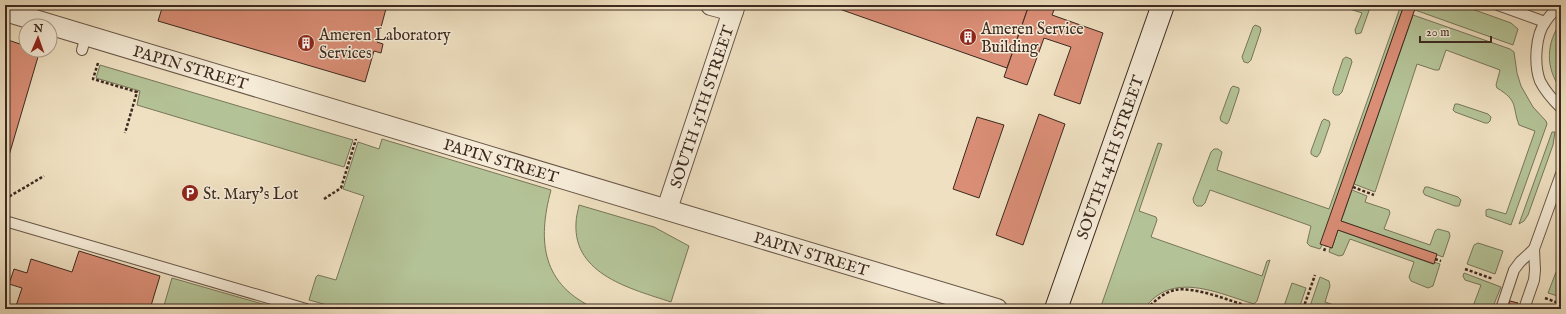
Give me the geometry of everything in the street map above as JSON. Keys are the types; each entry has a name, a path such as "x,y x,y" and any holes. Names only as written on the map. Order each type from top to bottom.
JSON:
{"main road":[{"name":"SOUTH 14TH STREET","path":"1056,309 1163,5"}],"street":[{"path":"711,5 734,8"},
{"name":"SOUTH 15TH STREET","path":"667,209 734,8"},
{"name":"PAPIN STREET","path":"5,11 84,43 667,209 997,309"}],"lane":[{"path":"1498,5 1544,22"},
{"path":"1561,5 1544,22 1537,42 1536,62 1540,80 1550,96 1561,108"},
{"path":"1524,309 1534,280 1534,249 1561,174"},
{"path":"5,221 306,309"},
{"path":"1500,309 1514,270 1534,249"}],"path":[{"path":"98,62 93,79 137,92 125,133"},
{"path":"324,199 341,188 356,137"},
{"path":"5,199 44,176"},
{"path":"1353,188 1374,195"},
{"path":"1324,251 1326,246"},
{"path":"1435,259 1441,261"},
{"path":"1465,269 1496,280"},
{"path":"1303,309 1315,275"},
{"path":"1148,309 1161,296 1174,290 1187,290 1250,307"},
{"path":"1543,297 1561,304"}],"green space":[{"path":"1338,5 1371,5 1361,33 1356,34 1355,30 1362,13"},
{"path":"1401,5 1404,5 1320,249 1310,246 1307,243 1311,226 1210,190 1205,203 1202,206 1197,206 1194,203 1193,199 1211,152 1214,149 1218,149 1222,152 1217,170 1329,209"},
{"path":"1415,5 1461,5 1511,23 1518,29 1513,45 1415,10"},
{"path":"1413,15 1510,49 1514,52 1517,73 1521,86 1533,107 1547,124 1511,225 1486,216 1486,210 1489,209 1506,214 1535,131 1519,125 1512,101 1497,88 1496,85 1500,70 1446,50 1439,70 1417,64 1375,192 1354,184"},
{"path":"1561,22 1561,89 1552,73 1549,56 1552,38"},
{"path":"1255,25 1260,27 1261,30 1251,60 1248,63 1244,62 1242,57"},
{"path":"1346,57 1351,59 1352,62 1342,92 1339,95 1335,95 1333,93 1333,89 1343,59"},
{"path":"100,65 353,140 344,167 137,105 140,91 96,78"},
{"path":"1233,86 1239,88 1239,91 1227,124 1221,121 1220,118"},
{"path":"1455,104 1488,114 1491,117 1490,121 1485,123 1455,112 1453,110"},
{"path":"1324,119 1329,121 1330,124 1320,153 1317,157 1311,154 1311,151"},
{"path":"1552,132 1555,132 1553,145 1528,215 1524,221 1519,224"},
{"path":"382,139 551,190 545,227 545,244 548,260 554,275 564,288 578,299 596,309 342,309 309,300 316,277 318,275 336,280 364,196 343,189 358,142 379,149"},
{"path":"1158,143 1162,144 1139,211 1156,217 1157,220 1151,237 1262,276 1267,261 1270,260 1257,301 1254,304 1210,290 1181,287 1168,290 1155,297 1144,309 1100,309"},
{"path":"1425,187 1458,197 1461,200 1459,206 1455,206 1425,195 1423,192"},
{"path":"1352,190 1367,196 1365,202 1389,210 1390,213 1384,229 1430,245 1435,231 1438,229 1449,232 1450,236 1443,257 1341,221"},
{"path":"579,205 654,227 689,246 671,302 623,285 594,267 584,255 578,241 576,223"},
{"path":"1338,230 1433,264 1434,262 1440,264 1433,286 1428,288 1411,281 1409,277 1414,262 1350,239 1343,255 1339,256 1329,252 1330,248 1332,248"},
{"path":"1478,243 1503,251 1495,274 1467,264 1474,245"},
{"path":"1556,272 1561,273 1561,297 1548,293"},
{"path":"1464,273 1501,287 1492,309 1472,309 1481,285 1465,280 1463,276"},
{"path":"1320,277 1329,281 1330,286 1325,302 1346,309 1309,309"},
{"path":"172,278 280,309 163,309"},
{"path":"1292,283 1306,288 1299,309 1283,309"}],"building":[{"name":"Ameren Laboratory Services","path":"163,5 387,5 377,42 383,44 381,53 374,51 365,82 158,21"},
{"name":"Ameren Service Building","path":"828,5 1029,5 1007,68"},
{"path":"1029,5 1056,5 1052,15 1103,33 1080,104 1054,95 1071,47 1044,38 1027,85 1004,77"},
{"path":"1404,5 1416,6 1341,221 1437,254 1434,264 1338,230 1332,248 1320,244"},
{"path":"5,39 18,43 18,58 38,58 5,169"},
{"path":"1039,114 1065,124 1023,245 996,235"},
{"path":"977,117 1004,125 979,198 953,189"},
{"path":"79,251 160,276 150,309 15,309 22,288 9,284 14,269 27,273 31,259 72,272"},
{"path":"1510,301 1518,303 1516,309 1507,308"}],"place":[{"name":"Ameren Service Building","path":"968,37"},
{"name":"Ameren Laboratory Services","path":"306,43"},
{"name":"St. Mary's Lot","path":"190,193"}]}
